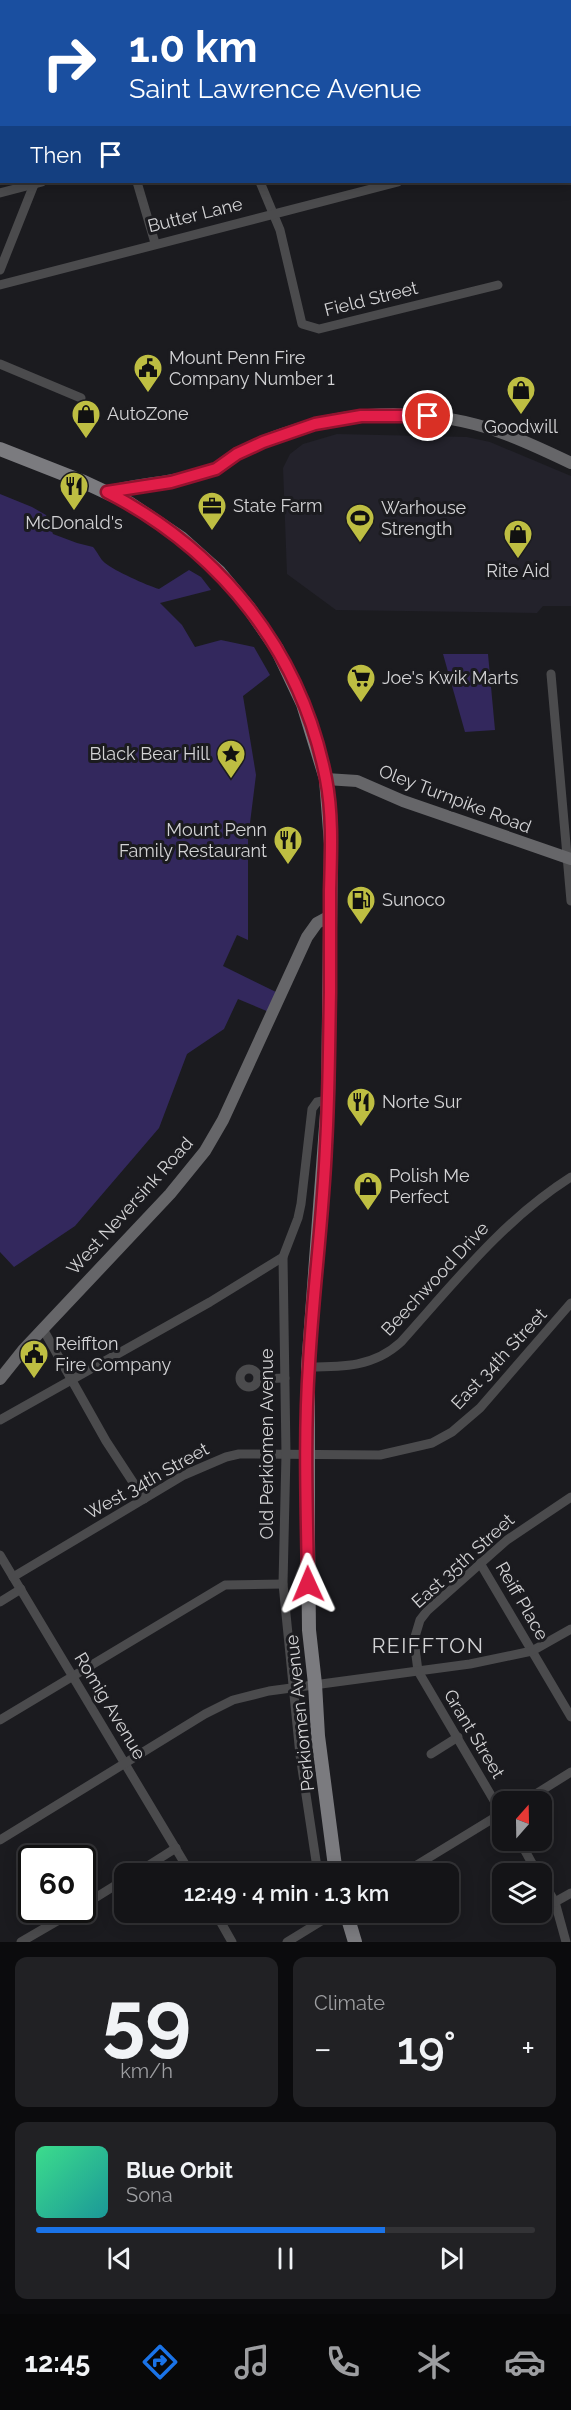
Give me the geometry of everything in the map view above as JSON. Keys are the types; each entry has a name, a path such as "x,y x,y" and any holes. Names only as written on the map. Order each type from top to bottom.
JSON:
{"main road":[{"name":"Perkiomen Avenue","path":"0,449 107,492 147,514 181,538 219,572 249,608 277,649 297,687 326,779 332,843 328,1100 308,1367 307,1454 309,1630 318,1736 335,1863"},
{"path":"349,1923 355,1942"}],"street":[{"path":"0,193 34,183"},
{"path":"0,270 37,183"},
{"path":"137,183 155,243"},
{"path":"260,183 273,213"},
{"name":"Butter Lane","path":"0,285 155,243 394,183"},
{"name":"Field Street","path":"273,213 291,274 302,324 319,329 498,285"},
{"path":"0,364 81,398"},
{"path":"107,492 171,482 216,469 237,454 305,427 334,420 385,414 428,416 475,424 516,438 571,463"},
{"path":"551,674 571,901"},
{"name":"Oley Turnpike Road","path":"326,779 357,781 403,801 569,859"},
{"name":"West Neversink Road","path":"0,1379 43,1329 170,1194 205,1151 223,1120 307,937 317,923 330,916"},
{"name":"Old Perkiomen Avenue","path":"316,1863 292,1688 283,1584 286,1454 283,1257 301,1204 312,1109 317,1102 328,1100"},
{"name":"Beechwood Drive","path":"308,1367 350,1366 375,1360 387,1354 401,1342 497,1235 535,1201 571,1177"},
{"path":"0,1420 283,1257"},
{"name":"East 34th Street","path":"307,1454 395,1453 432,1443 446,1436 490,1398 571,1303"},
{"path":"43,1329 106,1441 144,1498"},
{"path":"258,1379 285,1378"},
{"name":"West 34th Street","path":"13,1577 184,1475 226,1457 239,1454 307,1454"},
{"name":"East 35th Street","path":"418,1671 414,1640 420,1620 431,1607 520,1530 571,1497"},
{"name":"Romig Avenue","path":"0,1556 185,1863"},
{"name":"Reiff Place","path":"480,1563 571,1717"},
{"path":"0,1720 225,1585 283,1584"},
{"path":"0,1602 21,1589"},
{"path":"0,1840 205,1714 233,1700 249,1695 315,1684 470,1664 532,1651 571,1629"},
{"name":"Grant Street","path":"418,1671 492,1796"},
{"path":"431,1754 458,1737"},
{"path":"541,1791 571,1772"},
{"path":"420,1863 492,1820"},
{"path":"152,1863 176,1848"},
{"path":"96,1897 114,1886"},
{"path":"555,1902 571,1893"},
{"path":"552,1897 566,1942"},
{"path":"21,1942 54,1923"},
{"path":"221,1923 232,1942"},
{"path":"287,1942 315,1923"}],"shaded area":[{"path":"337,434 467,437 490,442 571,476 571,606 543,606 537,613 336,610 287,574 283,468 290,454 303,444"},
{"path":"0,494 46,515 53,534 93,547 105,563 146,584 159,589 189,570 201,577 211,590 160,603 182,625 195,647 221,640 254,647 270,675 243,696 256,775 248,839 248,940 237,935 223,966 278,993 269,1012 238,999 224,1029 187,1054 159,1128 75,1226 14,1267 0,1252"},
{"path":"443,654 488,654 495,730 465,732"}],"place":[{"name":"Mount Penn Fire Company Number 1","path":"148,394"},
{"name":"Goodwill","path":"521,416"},
{"name":"AutoZone","path":"86,440"},
{"name":"McDonald's","path":"74,512"},
{"name":"State Farm","path":"212,532"},
{"name":"Warhouse Strength","path":"360,544"},
{"name":"Rite Aid","path":"518,560"},
{"name":"Joe's Kwik Marts","path":"361,704"},
{"name":"Black Bear Hill","path":"231,780"},
{"name":"Mount Penn Family Restaurant","path":"288,866"},
{"name":"Sunoco","path":"361,926"},
{"name":"Norte Sur","path":"361,1128"},
{"name":"Polish Me Perfect","path":"368,1212"},
{"name":"Reiffton Fire Company","path":"34,1380"}],"district":[{"name":"REIFFTON","path":"428,1646"}],"route":[{"path":"308,1584 308,1367 328,1100 332,843 326,779 310,722 297,687 261,623 219,572 181,538 165,525 107,492 171,482 216,469 237,454 263,442 315,424 385,414 428,416"}]}
